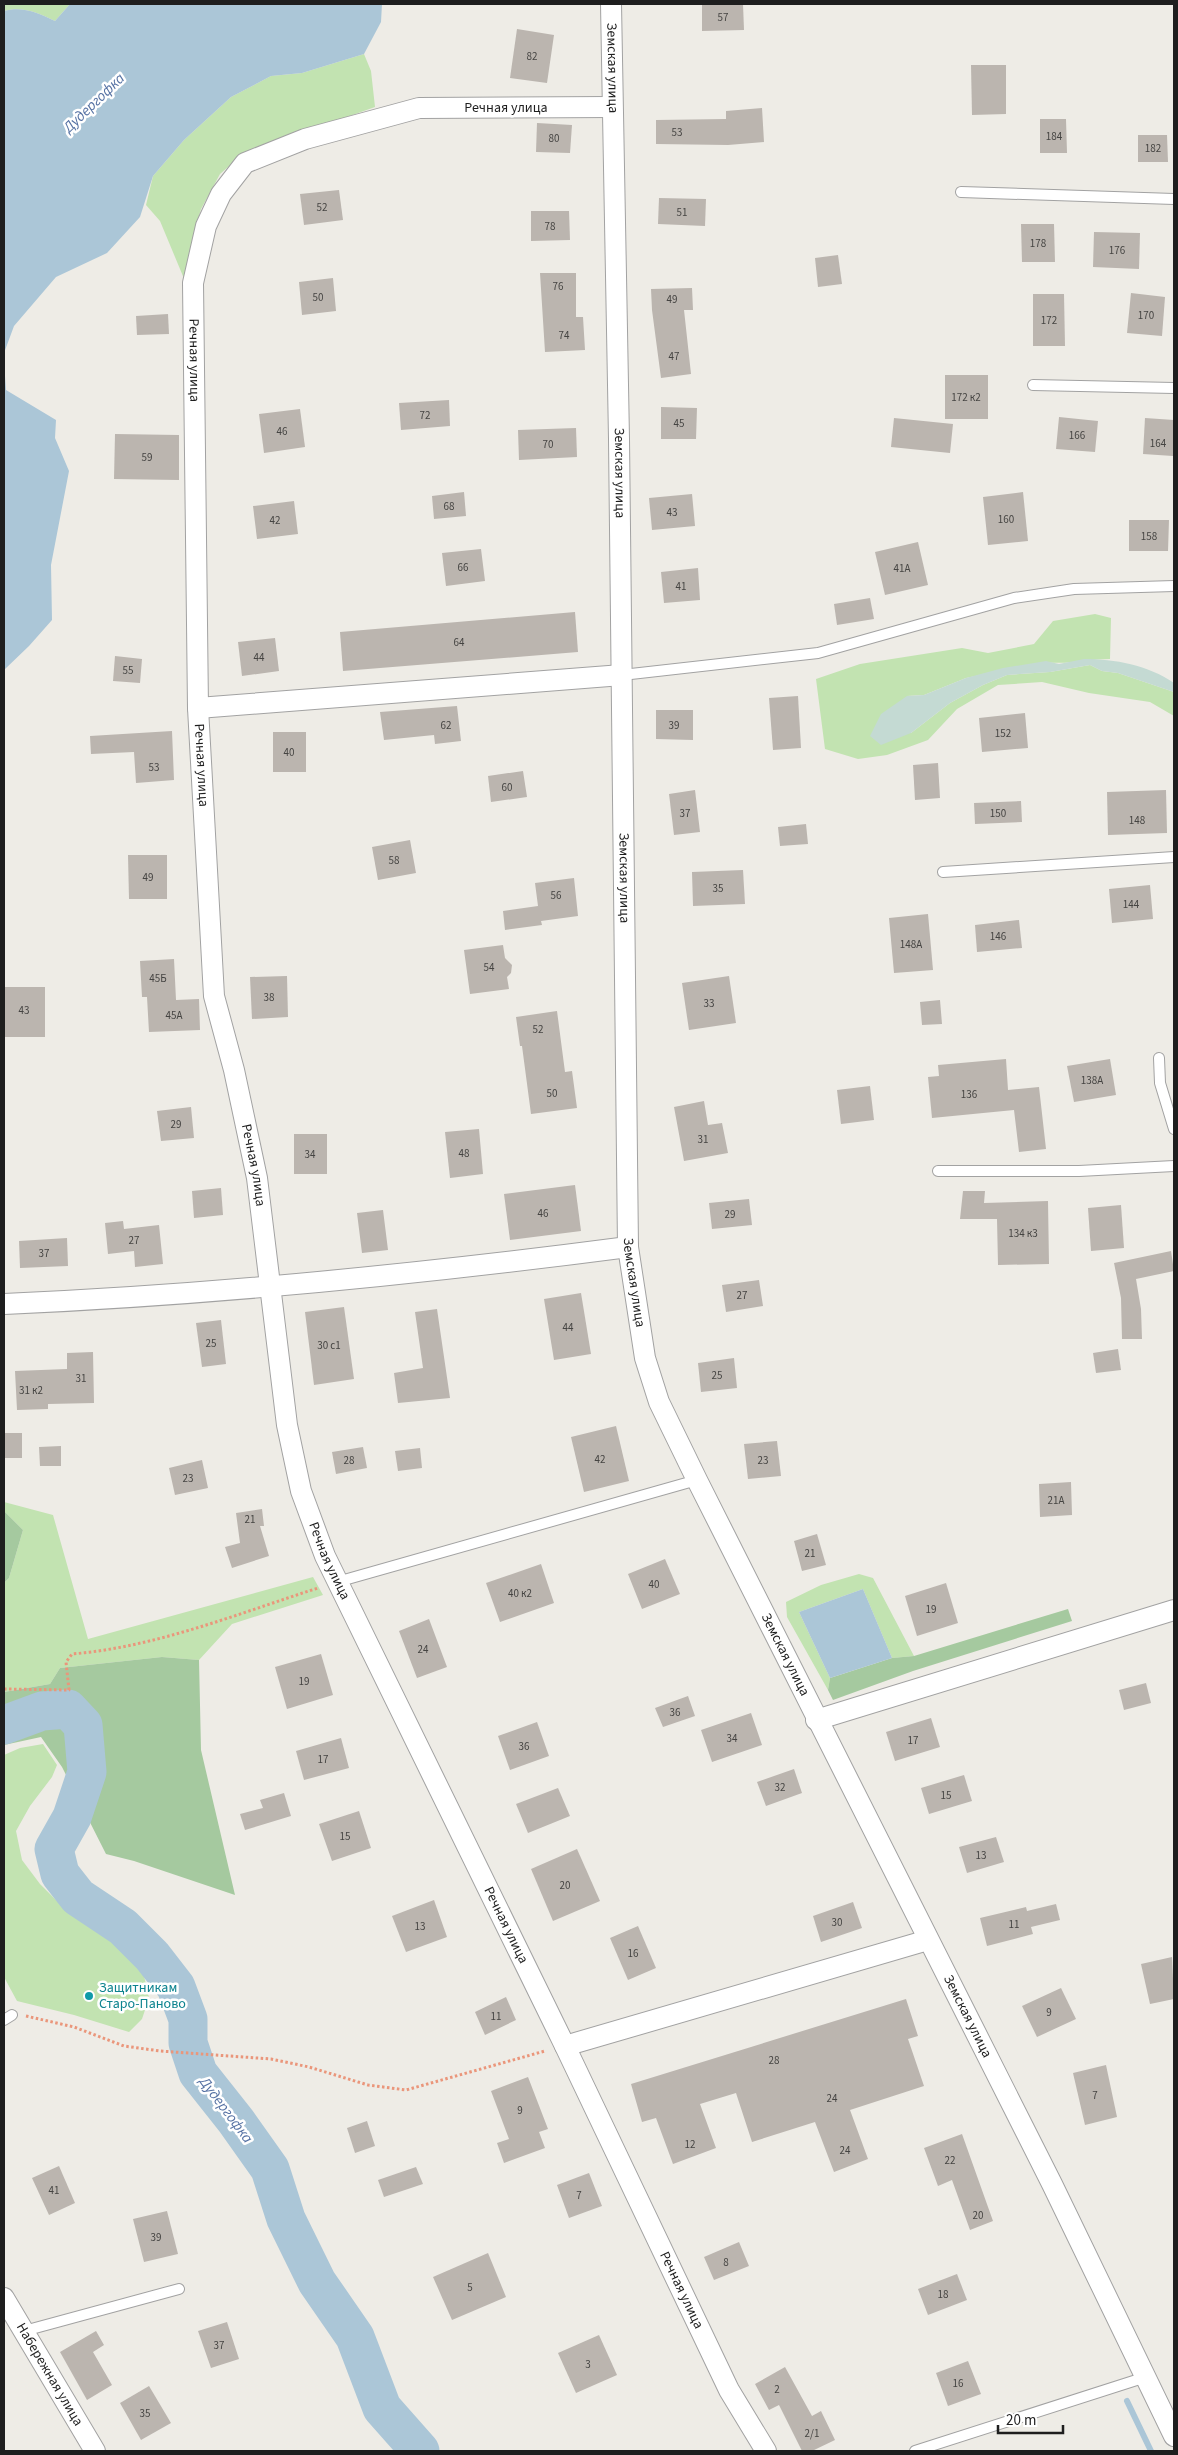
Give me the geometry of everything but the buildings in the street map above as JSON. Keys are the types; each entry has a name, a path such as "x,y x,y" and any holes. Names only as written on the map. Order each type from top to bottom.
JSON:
{"street":[{"name":"Земская улица","path":"611,4 622,675 628,1247 645,1358 659,1402 697,1480 816,1720 1056,2193 1174,2436"},
{"name":"Речная улица","path":"612,107 419,108 305,139 245,163 221,194 206,226 193,283 198,708 214,996 234,1070 257,1178 287,1425 299,1481 337,1582 565,2046 729,2390 766,2451"},
{"path":"198,708 622,675"},
{"path":"4,1304 122,1299 270,1286 466,1268 628,1247"},
{"path":"816,1720 1174,1610"},
{"path":"565,2046 928,1940"},
{"name":"Набережная улица","path":"4,2298 95,2451"}],"lane":[{"path":"961,192 1174,199"},
{"path":"1033,385 1174,388"},
{"path":"622,675 818,653 1014,598 1074,589 1174,586"},
{"path":"943,872 1174,857"},
{"path":"1159,1058 1160,1083 1174,1129"},
{"path":"938,1171 1078,1171 1174,1166"},
{"path":"337,1582 697,1480"},
{"path":"24,2331 180,2289"},
{"path":"915,2451 1146,2377"}],"path":[{"path":"4,1689 69,1690 66,1662 72,1654 106,1651 140,1644 337,1582"},
{"path":"8,2017 36,2016 74,2027 124,2046 160,2051 231,2055 309,2067 368,2085 406,2090 565,2046"}],"green space":[{"path":"4,4 70,4 55,21 24,10 4,11"},
{"path":"364,54 371,71 375,107 243,154 220,174 201,209 192,240 185,281 160,221 146,205 153,176 184,140 231,97 271,76 302,73"},
{"path":"1095,614 1111,618 1110,659 1061,663 1046,662 966,678 924,695 907,696 911,733 950,703 983,685 1007,675 1050,672 1090,665 1102,671 1118,673 1174,692 1174,716 1150,702 1089,693 1042,682 998,685 957,709 928,740 887,755 858,759 825,749 816,679 860,664 962,648 988,653 1034,644 1053,621"},
{"path":"4,1502 53,1515 88,1639 313,1577 323,1595 232,1624 199,1660 162,1657 60,1668 50,1684 4,1692 4,1583 9,1578 23,1530 4,1511"},
{"path":"4,1511 23,1530 9,1578 4,1583"},
{"path":"859,1574 873,1578 914,1656 892,1658 863,1589 799,1612 830,1678 828,1690 787,1617 786,1602 821,1585"},
{"path":"1068,1609 1072,1621 913,1671 833,1700 828,1690 830,1678 892,1658 914,1656"},
{"path":"162,1657 199,1660 201,1750 235,1895 134,1861 106,1854 62,1767 41,1737 4,1745 4,1692 50,1684 60,1668"},
{"path":"43,1744 57,1765 52,1777 30,1806 16,1831 22,1860 40,1884 62,1906 113,1929 131,1947 143,1971 149,1998 142,2019 129,2032 74,2015 17,2001 4,1977 4,1755 20,1748"}],"shaded area":[{"path":"1084,659 1107,660 1142,667 1174,683 1174,692 1118,673 1102,671 1090,665 1050,672 1007,675 983,685 950,703 911,733 881,745 870,736 881,714 907,696 924,695 966,678 1003,668 1046,661 1059,664"}],"water":[{"path":"70,4 382,4 381,22 364,54 302,73 271,76 231,97 184,140 153,176 140,217 107,253 56,277 14,326 4,353 4,11 24,10 55,21"},
{"path":"4,362 6,390 56,420 55,438 69,471 51,565 52,620 4,670"},
{"path":"863,1589 892,1658 830,1678 799,1612"}],"waterway":[{"name":"Дудергофка","path":"4,1725 42,1711 68,1709 83,1725 87,1772 72,1817 54,1849 60,1874 78,1897 123,1927 152,1956 176,1987 188,2019 188,2043 198,2073 236,2121 270,2169 286,2219 317,2282 355,2337 382,2408 420,2451"},
{"path":"1127,2401 1151,2451"}],"place":[{"name":"Защитникам Старо-Паново","path":"89,1996"}]}
